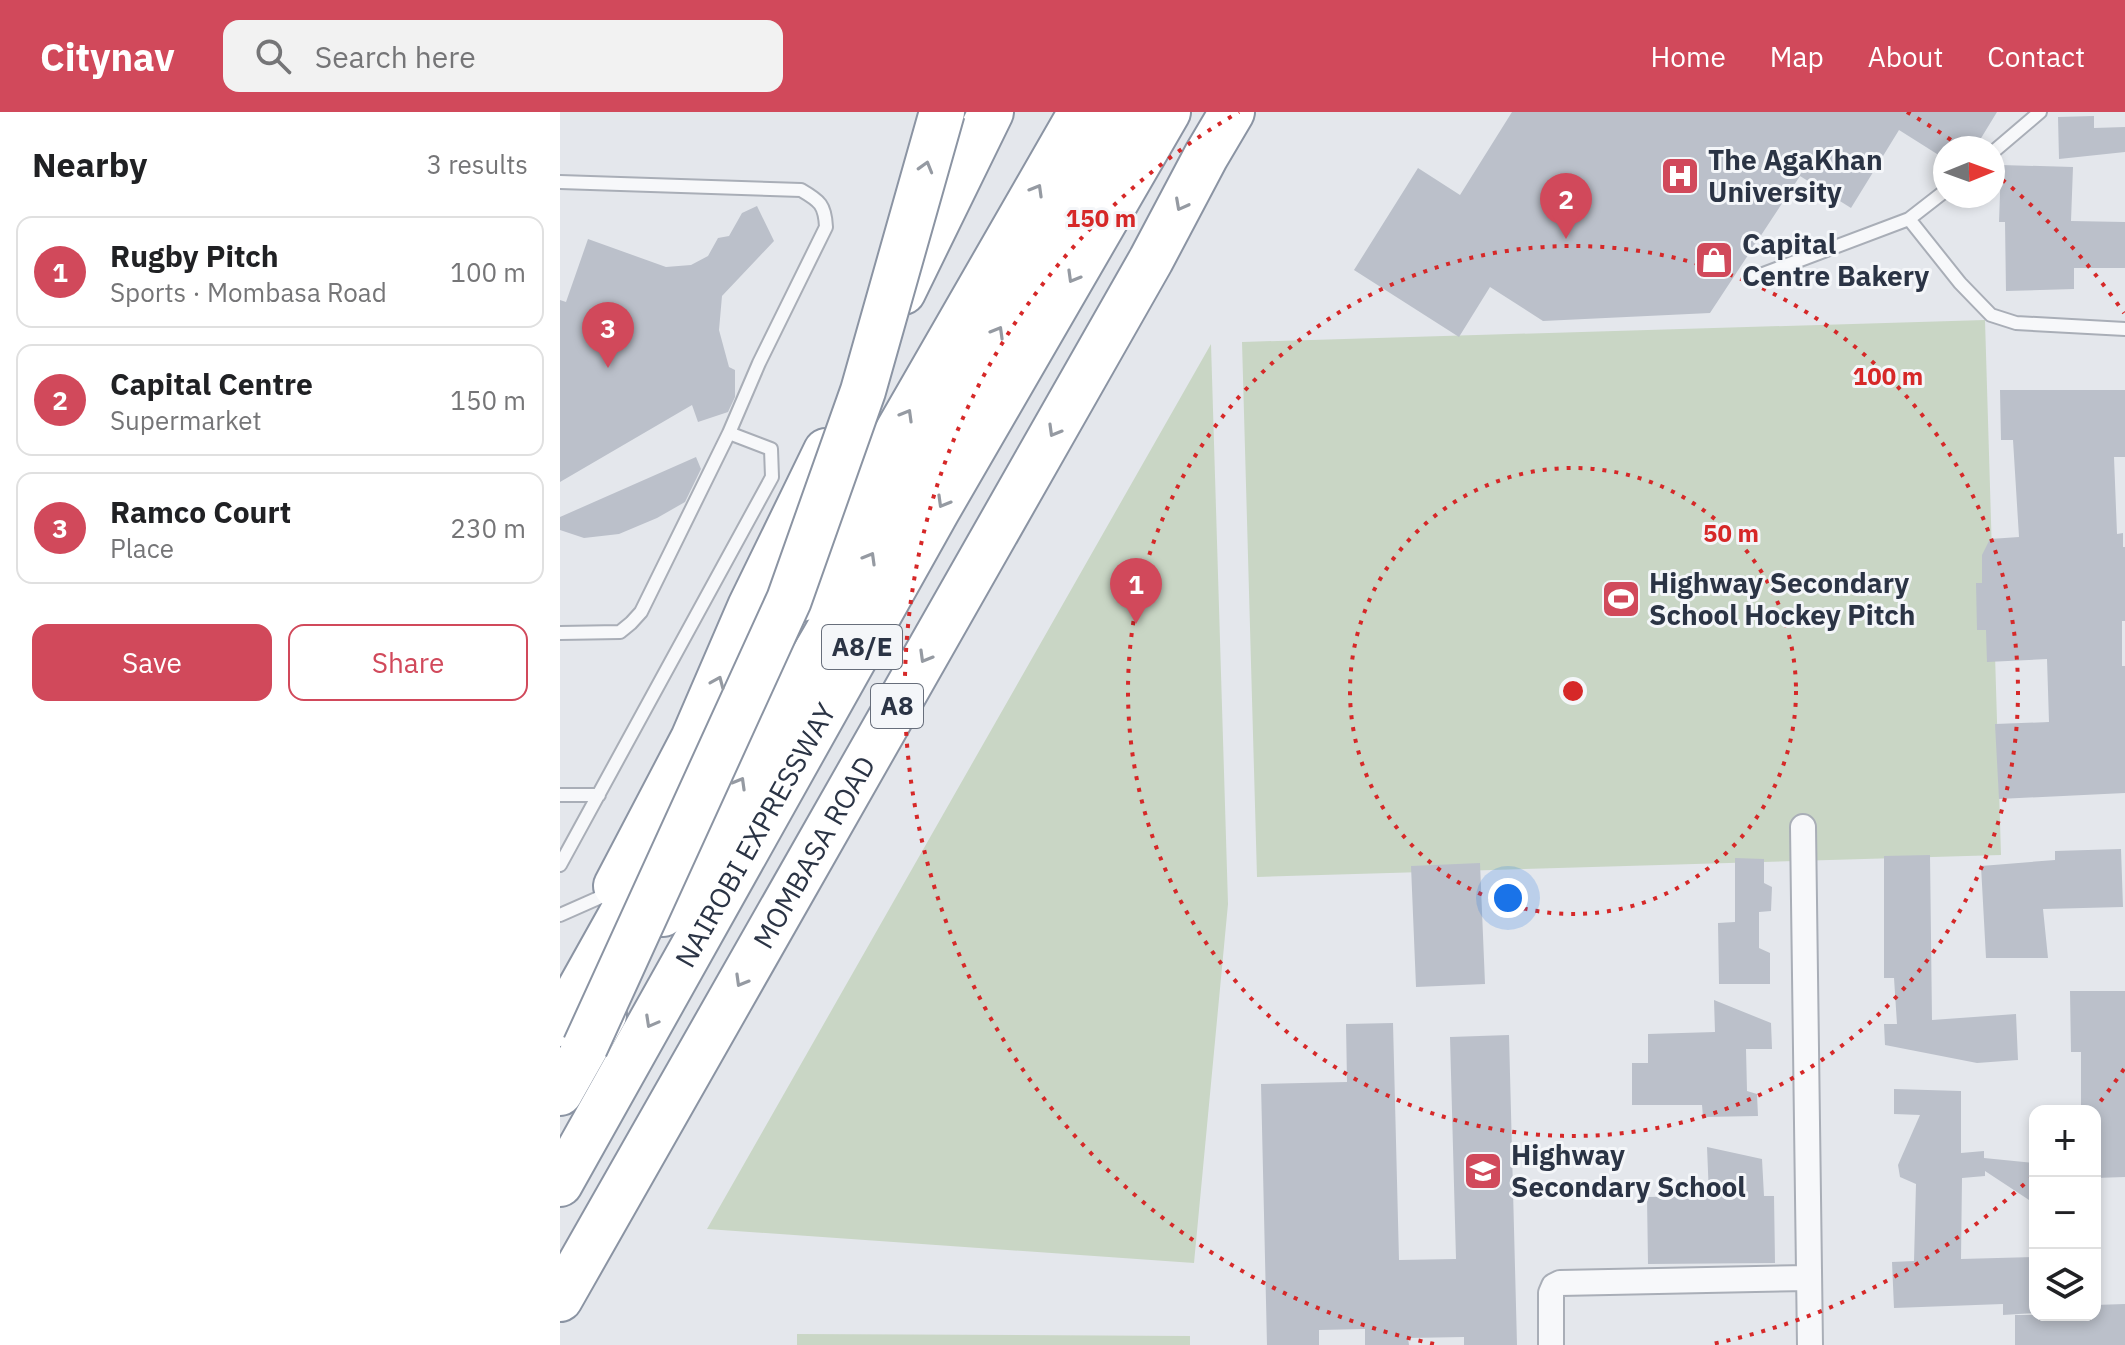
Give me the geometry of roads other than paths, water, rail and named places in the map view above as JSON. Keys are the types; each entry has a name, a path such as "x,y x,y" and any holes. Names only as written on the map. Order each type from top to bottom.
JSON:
{"highway":[{"path":"573,1036 789,600 863,391 942,112"},
{"path":"560,1003 586,943 693,739 750,607 991,112"},
{"path":"573,1036 659,847 1081,112"},
{"name":"NAIROBI EXPRESSWAY","path":"560,1093 573,1036 824,638 1121,112"},
{"name":"NAIROBI EXPRESSWAY","path":"560,1184 937,511 1168,112"},
{"name":"MOMBASA ROAD","path":"560,1299 1151,260 1232,112"},
{"path":"1206,156 1254,112"}],"street":[{"path":"1803,827 1810,1345"},
{"path":"1551,1345 1551,1293 1554,1286 1560,1283 1808,1278"}],"lane":[{"path":"2005,142 2040,112"},
{"path":"560,182 801,190 816,199 825,211 826,227 641,612 620,632 560,633"},
{"path":"1755,277 1909,219 1933,200"},
{"path":"1909,219 1960,283 1991,315 2016,323 2125,329"},
{"path":"560,865 772,477 771,449 729,433"},
{"path":"560,795 599,795"},
{"path":"560,915 613,892"}],"place":[{"name":"The AgaKhan University","path":"1680,176"},
{"name":"Capital Centre","path":"1566,239"},
{"name":"Capital Centre Bakery","path":"1714,260"},
{"name":"Ramco Court","path":"608,368"},
{"name":"Highway Secondary School Hockey Pitch","path":"1621,599"},
{"name":"Rugby Pitch","path":"1136,624"},
{"name":"Highway Secondary School","path":"1483,1171"}]}
